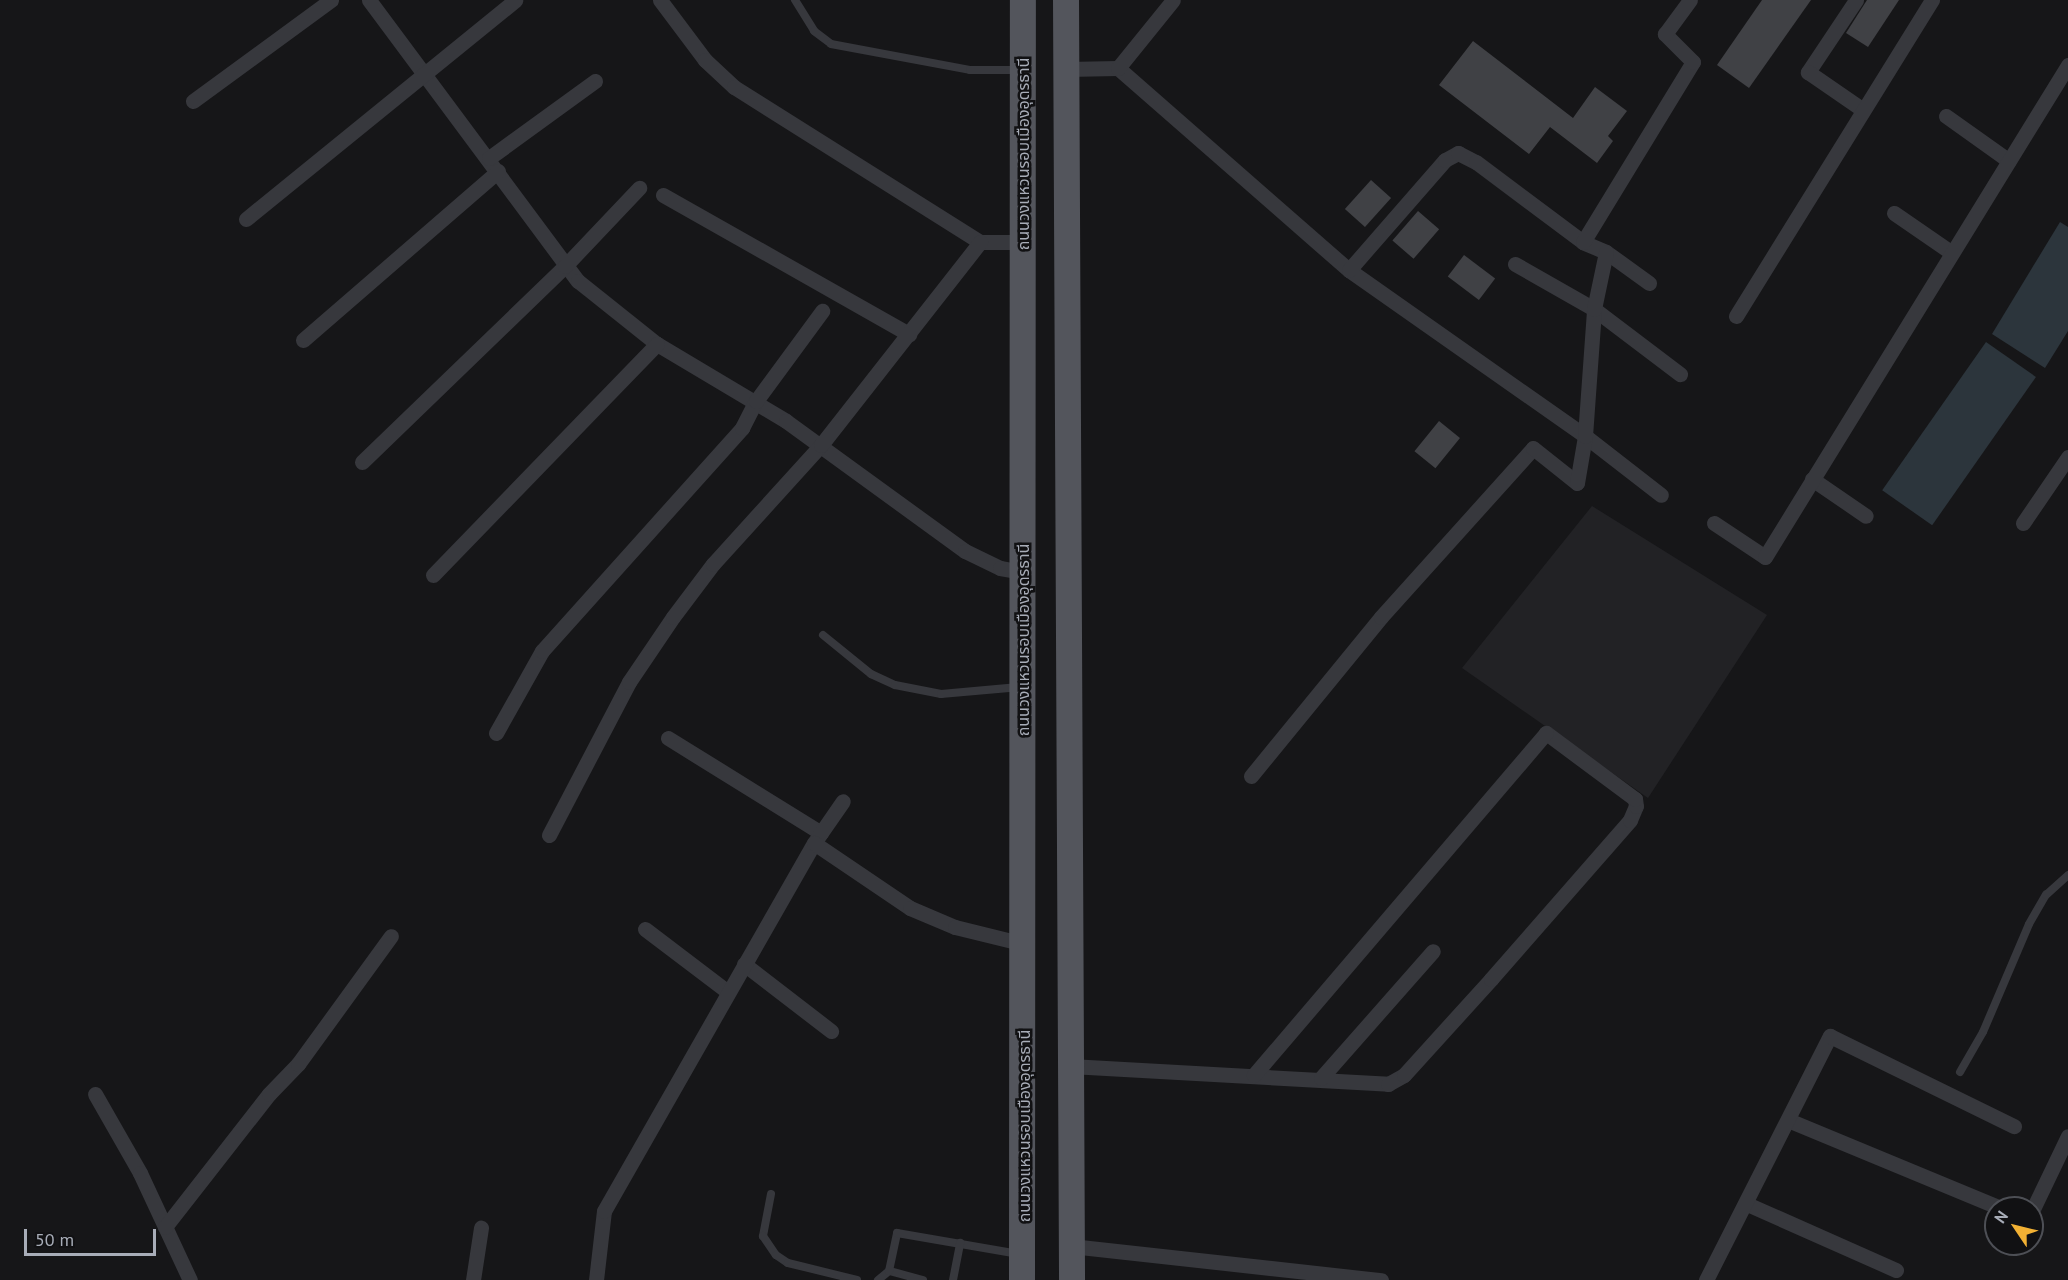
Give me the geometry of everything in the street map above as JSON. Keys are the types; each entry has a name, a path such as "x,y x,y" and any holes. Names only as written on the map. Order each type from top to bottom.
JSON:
{"main road":[{"name":"ถนนวงแหวนรอบเมืองอุดรธานี","path":"1023,0 1023,1268"},
{"path":"1066,0 1072,1280"}],"street":[{"path":"193,101 331,0"},
{"path":"369,0 422,73 489,158 565,266 578,280 657,344 756,401 983,562 1023,572"},
{"path":"246,219 422,73 515,0"},
{"path":"660,0 705,60 734,87 980,242 1023,242"},
{"path":"1118,68 1173,0"},
{"path":"1583,242 1693,62 1665,34 1689,0"},
{"path":"1856,0 1808,72 1863,110"},
{"path":"1736,316 1932,0"},
{"path":"1714,524 1765,557 2068,65"},
{"path":"1066,69 1118,68 1349,270 1585,436 1661,495"},
{"path":"489,158 595,81"},
{"path":"1946,116 2009,161"},
{"path":"1349,270 1445,160 1458,153 1476,162 1583,242 1606,252 1649,283"},
{"path":"303,340 498,171"},
{"path":"362,462 565,266 639,188"},
{"path":"663,195 909,334"},
{"path":"1894,213 1952,253"},
{"path":"549,835 628,682 673,617 714,564 821,445 980,242"},
{"path":"1251,776 1381,617 1533,448 1577,483 1585,436 1594,309 1606,252"},
{"path":"1515,264 1594,309 1680,374"},
{"path":"496,733 542,651 742,428 756,401 822,311"},
{"path":"433,574 657,344"},
{"path":"2023,523 2068,457"},
{"path":"1812,479 1866,516"},
{"path":"1070,1066 1254,1075 1321,1078 1388,1084 1404,1075 1630,820 1636,806 1630,793 1546,733 1254,1075"},
{"path":"668,738 817,838 910,908 955,927 1024,944"},
{"path":"596,1280 604,1211 817,838 843,801"},
{"path":"645,929 728,992"},
{"path":"165,1227 269,1094 298,1064 391,936"},
{"path":"1321,1078 1433,951"},
{"path":"744,964 831,1031"},
{"path":"1706,1280 1747,1204 1830,1036 2014,1126"},
{"path":"95,1094 165,1227 190,1280"},
{"path":"1788,1120 1984,1201"},
{"path":"2039,1196 2068,1136"},
{"path":"1747,1204 1896,1270"},
{"path":"473,1280 481,1228"},
{"path":"1071,1246 1381,1280"}],"lane":[{"path":"795,0 814,31 831,44 970,70 1023,70"},
{"path":"823,635 871,674 895,685 940,694 1024,687"},
{"path":"1960,1072 1983,1032 2029,924 2046,895 2068,875"},
{"path":"771,1194 763,1236 776,1255 788,1263 858,1280"},
{"path":"878,1280 889,1272 897,1233 960,1243 1023,1268"},
{"path":"953,1280 960,1243"},
{"path":"889,1272 923,1280"}],"shaded area":[{"path":"2060,222 2068,227 2068,331 2045,368 1992,334"},
{"path":"1986,342 2036,377 1932,525 1882,490"},
{"path":"1592,506 1767,615 1648,798 1462,668"}],"building":[{"path":"1762,0 1811,0 1749,88 1717,65"},
{"path":"1867,0 1899,0 1868,47 1846,33"},
{"path":"1473,41 1573,118 1595,87 1627,111 1608,136 1613,141 1597,163 1550,127 1529,154 1439,85"},
{"path":"1371,180 1391,198 1365,227 1345,209"},
{"path":"1418,211 1439,229 1414,259 1392,240"},
{"path":"1464,255 1495,278 1479,300 1448,277"},
{"path":"1439,421 1460,438 1435,468 1414,451"}]}
